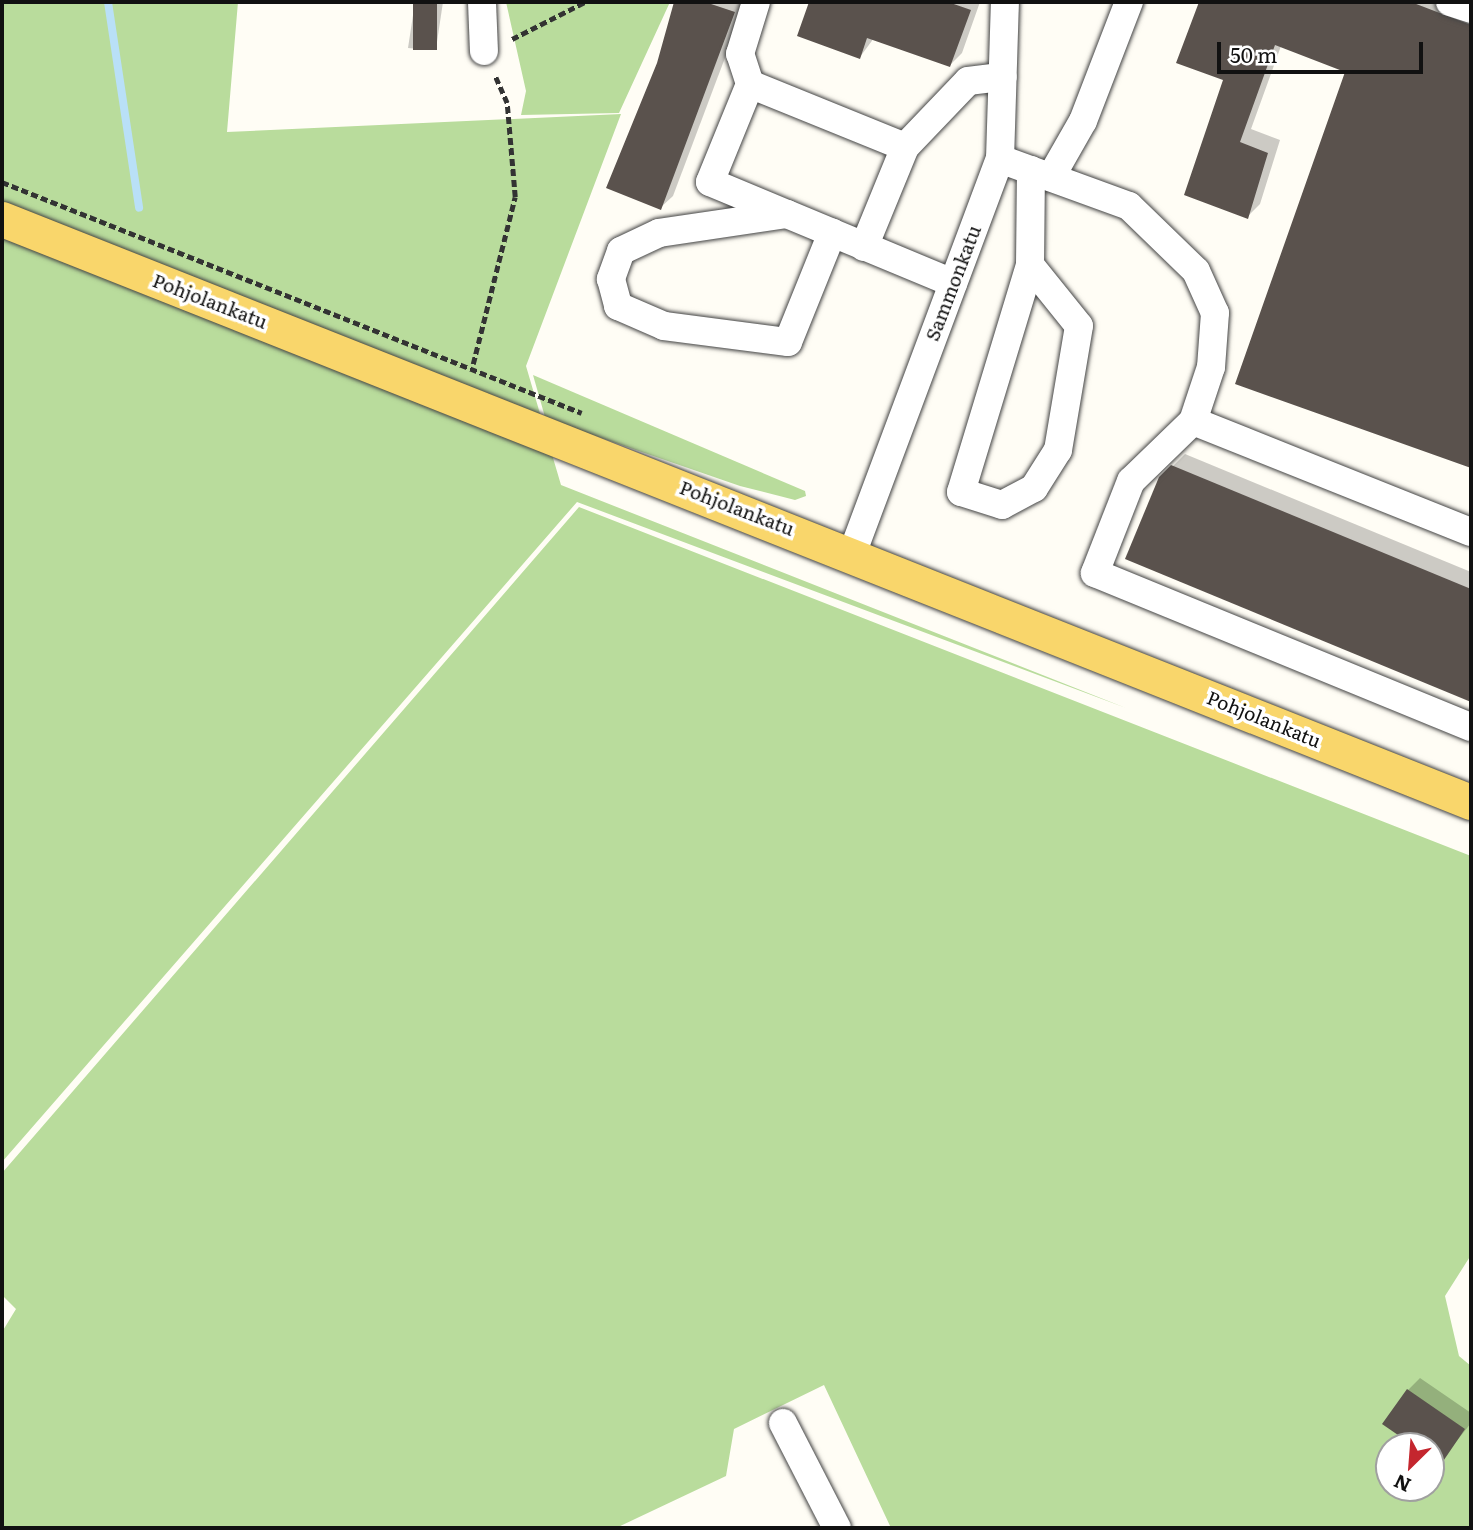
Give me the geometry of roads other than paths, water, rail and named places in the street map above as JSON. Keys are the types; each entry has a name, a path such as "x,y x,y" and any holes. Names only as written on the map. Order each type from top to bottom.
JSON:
{"main road":[{"name":"Pohjolankatu","path":"2,219 852,554 1471,802"}],"street":[{"path":"482,2 484,51"},
{"path":"756,2 740,54 751,84 710,182 953,283"},
{"name":"Sammonkatu","path":"852,554 1000,159 1005,2"},
{"path":"1030,265 1079,326 1058,450 1034,488 1002,505 961,492 1030,265 1041,174 1083,121 1129,2"},
{"path":"1450,2 1471,9"},
{"path":"864,247 905,147 968,81 1003,77"},
{"path":"751,84 905,147"},
{"path":"1000,159 1129,206 1196,271 1215,313 1211,367 1193,421 1130,481 1095,573 1471,727"},
{"path":"787,214 659,233 621,251 611,279 618,306 664,326 788,342 832,233"},
{"path":"1193,421 1471,532"},
{"path":"783,1423 837,1528"}],"waterway":[{"path":"108,2 139,208"}]}
